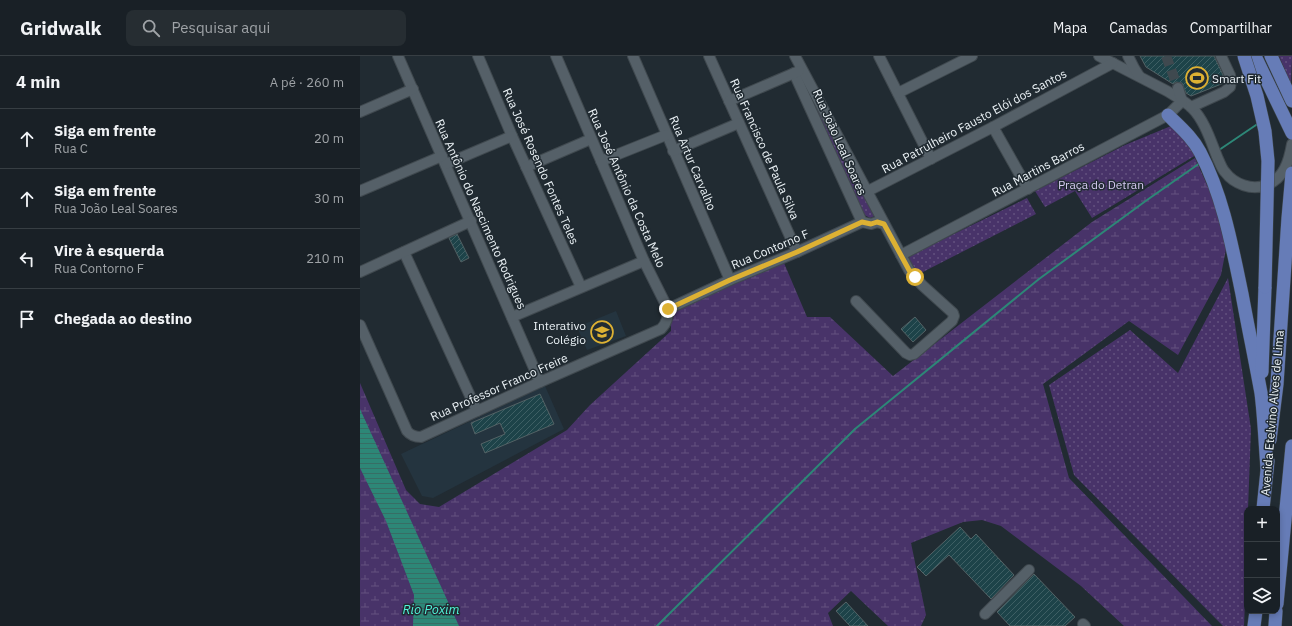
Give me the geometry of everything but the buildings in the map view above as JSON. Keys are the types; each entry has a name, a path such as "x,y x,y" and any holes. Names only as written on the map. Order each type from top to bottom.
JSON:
{"main road":[{"path":"1244,56 1257,96 1266,139 1268,161 1261,394"},
{"path":"1255,56 1292,134"},
{"path":"1274,62 1292,101"},
{"path":"1168,115 1193,140 1200,152 1212,178 1224,212 1235,260 1261,394 1267,468"},
{"name":"Avenida Etelvino Alves de Lima","path":"1263,506 1278,376 1292,173"},
{"name":"Avenida Etelvino Alves de Lima","path":"1280,578 1290,493 1292,446"},
{"path":"1254,626 1256,614"},
{"path":"1275,626 1276,614"}],"street":[{"name":"Rua Antônio do Nascimento Rodrigues","path":"398,56 540,382"},
{"name":"Rua José Rosendo Fontes Teles","path":"478,56 512,136 580,287"},
{"name":"Rua José Antônio da Costa Melo","path":"556,56 644,261 668,309"},
{"name":"Rua Artur Carvalho","path":"633,56 730,280"},
{"name":"Rua Francisco de Paula Silva","path":"709,56 797,252"},
{"name":"Rua João Leal Soares","path":"795,56 798,71 862,222"},
{"path":"879,56 931,159"},
{"path":"898,93 972,56"},
{"path":"1099,56 1139,76 1191,107 1200,117 1224,172 1233,180 1244,186 1264,186 1273,182 1279,177 1290,157 1292,144"},
{"path":"1191,107 1224,92 1230,87 1230,75 1221,56"},
{"path":"1131,57 1139,76"},
{"name":"Rua Patrulheiro Fausto Elói dos Santos","path":"868,191 1113,63"},
{"path":"729,101 798,71"},
{"name":"Rua João Leal Soares","path":"798,71 868,191 909,270 953,312 954,316 952,321 914,354 910,355 906,353 856,301"},
{"path":"1178,88 1182,101"},
{"path":"360,112 413,89"},
{"name":"Rua Martins Barros","path":"901,255 1168,115 1182,101"},
{"path":"673,151 739,123"},
{"path":"993,127 1028,189"},
{"path":"601,161 666,135"},
{"path":"360,191 512,136"},
{"path":"526,167 591,139"},
{"path":"360,272 471,221"},
{"name":"Rua Contorno F","path":"668,309 862,222 871,224 877,222 884,224"},
{"path":"404,252 477,411"},
{"path":"512,317 644,261"},
{"name":"Rua Professor Franco Freire","path":"360,325 407,431 413,436 421,437 540,382 661,329 666,322 668,309"},
{"path":"985,614 1029,570"}],"shaded area":[{"name":"Interativo Colégio","path":"616,311 626,336 587,350 577,327"},
{"path":"545,386 564,429 433,498 422,496 401,454"}],"green space":[{"path":"1279,56 1292,56 1291,84"},
{"path":"803,74 877,215 870,218 861,213 799,77"},
{"name":"Praça do Detran","path":"1171,126 1181,132 1196,155 1092,218 1075,191 1045,207 1035,191 1125,145"},
{"path":"1195,158 1213,198 1226,249 1221,275 1178,355 1129,321 1043,384 1069,478 1212,626 1124,626 1081,586 1001,526 982,520 963,522 911,543 926,615 921,626 888,626 851,591 828,613 833,626 360,626 360,383 406,490 420,504 439,507 567,430 590,405 671,331 671,311 784,263 807,317 830,317 893,376 1092,222"},
{"name":"Praça do Detran","path":"1027,198 1036,214 919,274 910,266 909,256"},
{"path":"1228,278 1251,429 1248,506 1244,506 1244,626 1223,626 1074,475 1049,385 1130,330 1178,373"}],"water":[{"name":"Rio Poxim","path":"360,409 459,626 413,626 414,595 386,521 360,468"}],"waterway":[{"path":"1219,150 1259,123"},
{"path":"657,626 855,429 1039,279 1200,163"}],"tunnel":[{"path":"1166,56 1178,88"}],"place":[{"name":"Smart Fit","path":"1197,78"},
{"name":"Interativo Colégio","path":"602,332"}],"route":[{"path":"668,309 862,222 871,224 877,222 884,224 909,270 915,277"}]}
